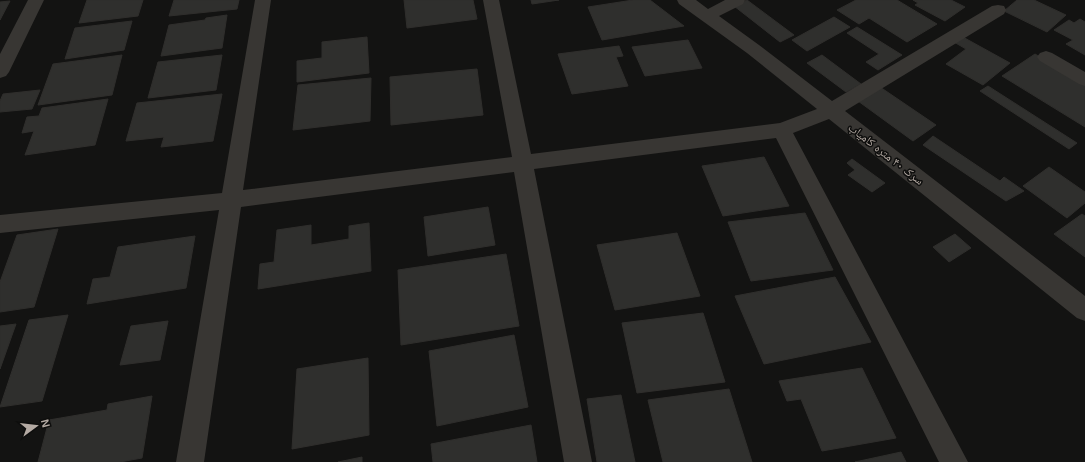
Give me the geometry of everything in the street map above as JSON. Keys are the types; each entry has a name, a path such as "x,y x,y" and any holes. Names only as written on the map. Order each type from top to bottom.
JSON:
{"street":[{"path":"0,72 36,0"},
{"path":"190,462 263,0"},
{"path":"491,0 523,163 578,462"},
{"name":"سرک ۴۰ متره کامیاب","path":"685,0 753,49 1085,310"},
{"path":"706,16 737,0"},
{"path":"0,224 232,200 782,130 831,111 998,10"},
{"path":"1046,57 1085,80"},
{"path":"782,130 954,462"}],"building":[{"path":"87,0 143,0 138,16 79,23"},
{"path":"174,0 239,0 237,9 169,16"},
{"path":"404,0 473,0 477,19 407,28"},
{"path":"531,0 559,0 532,4"},
{"path":"633,0 650,0 684,26 602,40 588,7"},
{"path":"747,0 794,35 780,42 734,6"},
{"path":"856,0 897,0 937,24 907,42 869,18 859,24 837,10"},
{"path":"913,0 951,0 965,7 945,21 915,5 918,3"},
{"path":"1017,0 1034,0 1066,15 1047,32 1004,11"},
{"path":"10,1 0,20 0,2"},
{"path":"227,15 222,48 161,56 169,25"},
{"path":"834,17 850,27 807,51 792,40"},
{"path":"1080,19 1085,22 1085,55 1066,44 1073,40 1054,30 1069,20 1074,23"},
{"path":"132,21 124,50 65,59 75,28"},
{"path":"857,27 902,55 878,70 866,62 879,54 847,33"},
{"path":"961,36 1010,63 983,85 946,64 966,49 954,42"},
{"path":"367,37 369,73 297,82 297,61 322,58 322,42"},
{"path":"688,40 702,68 645,76 632,47"},
{"path":"619,46 623,56 616,57 628,86 572,94 558,54"},
{"path":"1035,54 1085,83 1085,127 1002,76"},
{"path":"122,55 112,95 38,105 53,64"},
{"path":"222,55 216,90 148,98 158,62"},
{"path":"822,55 861,84 846,92 807,63"},
{"path":"477,69 483,115 391,125 390,77"},
{"path":"371,78 370,121 293,130 298,85"},
{"path":"988,86 1077,143 1069,149 980,91"},
{"path":"880,87 936,125 913,141 858,101"},
{"path":"40,90 32,109 0,112 0,101 3,94"},
{"path":"222,94 213,141 161,147 164,137 126,141 137,103"},
{"path":"108,99 95,145 25,155 34,131 22,133 27,117 39,116 42,108"},
{"path":"933,136 1000,181 1004,177 1024,191 1006,201 923,145"},
{"path":"764,157 789,206 723,216 702,166"},
{"path":"852,159 885,183 872,192 848,175 855,170 847,163"},
{"path":"1049,167 1085,192 1085,203 1067,218 1023,186"},
{"path":"488,207 495,245 428,256 424,217"},
{"path":"805,213 833,270 751,281 728,222"},
{"path":"1082,214 1085,216 1085,257 1054,234"},
{"path":"369,223 371,271 258,289 260,264 274,262 277,230 311,225 311,245 349,239 349,226"},
{"path":"58,229 34,307 0,312 0,282 17,235"},
{"path":"677,233 700,296 615,310 597,245"},
{"path":"955,234 971,248 949,262 933,247"},
{"path":"195,236 186,288 87,304 93,279 110,277 118,247"},
{"path":"506,254 519,326 401,345 398,270"},
{"path":"835,277 871,342 764,364 735,296"},
{"path":"703,313 725,382 637,393 622,323"},
{"path":"68,315 42,401 0,407 29,320"},
{"path":"168,321 160,360 120,365 131,326"},
{"path":"16,324 0,369 0,326"},
{"path":"514,335 528,407 437,426 429,351"},
{"path":"368,358 369,435 292,449 297,369"},
{"path":"862,368 896,438 822,451 801,399 787,401 779,381"},
{"path":"729,389 752,462 663,462 648,400"},
{"path":"621,395 635,462 597,462 587,399"},
{"path":"152,396 142,458 120,462 38,462 49,420 107,410 108,404"},
{"path":"531,425 537,462 433,462 431,444"},
{"path":"901,452 906,462 855,462"},
{"path":"362,457 362,462 338,462"}]}
